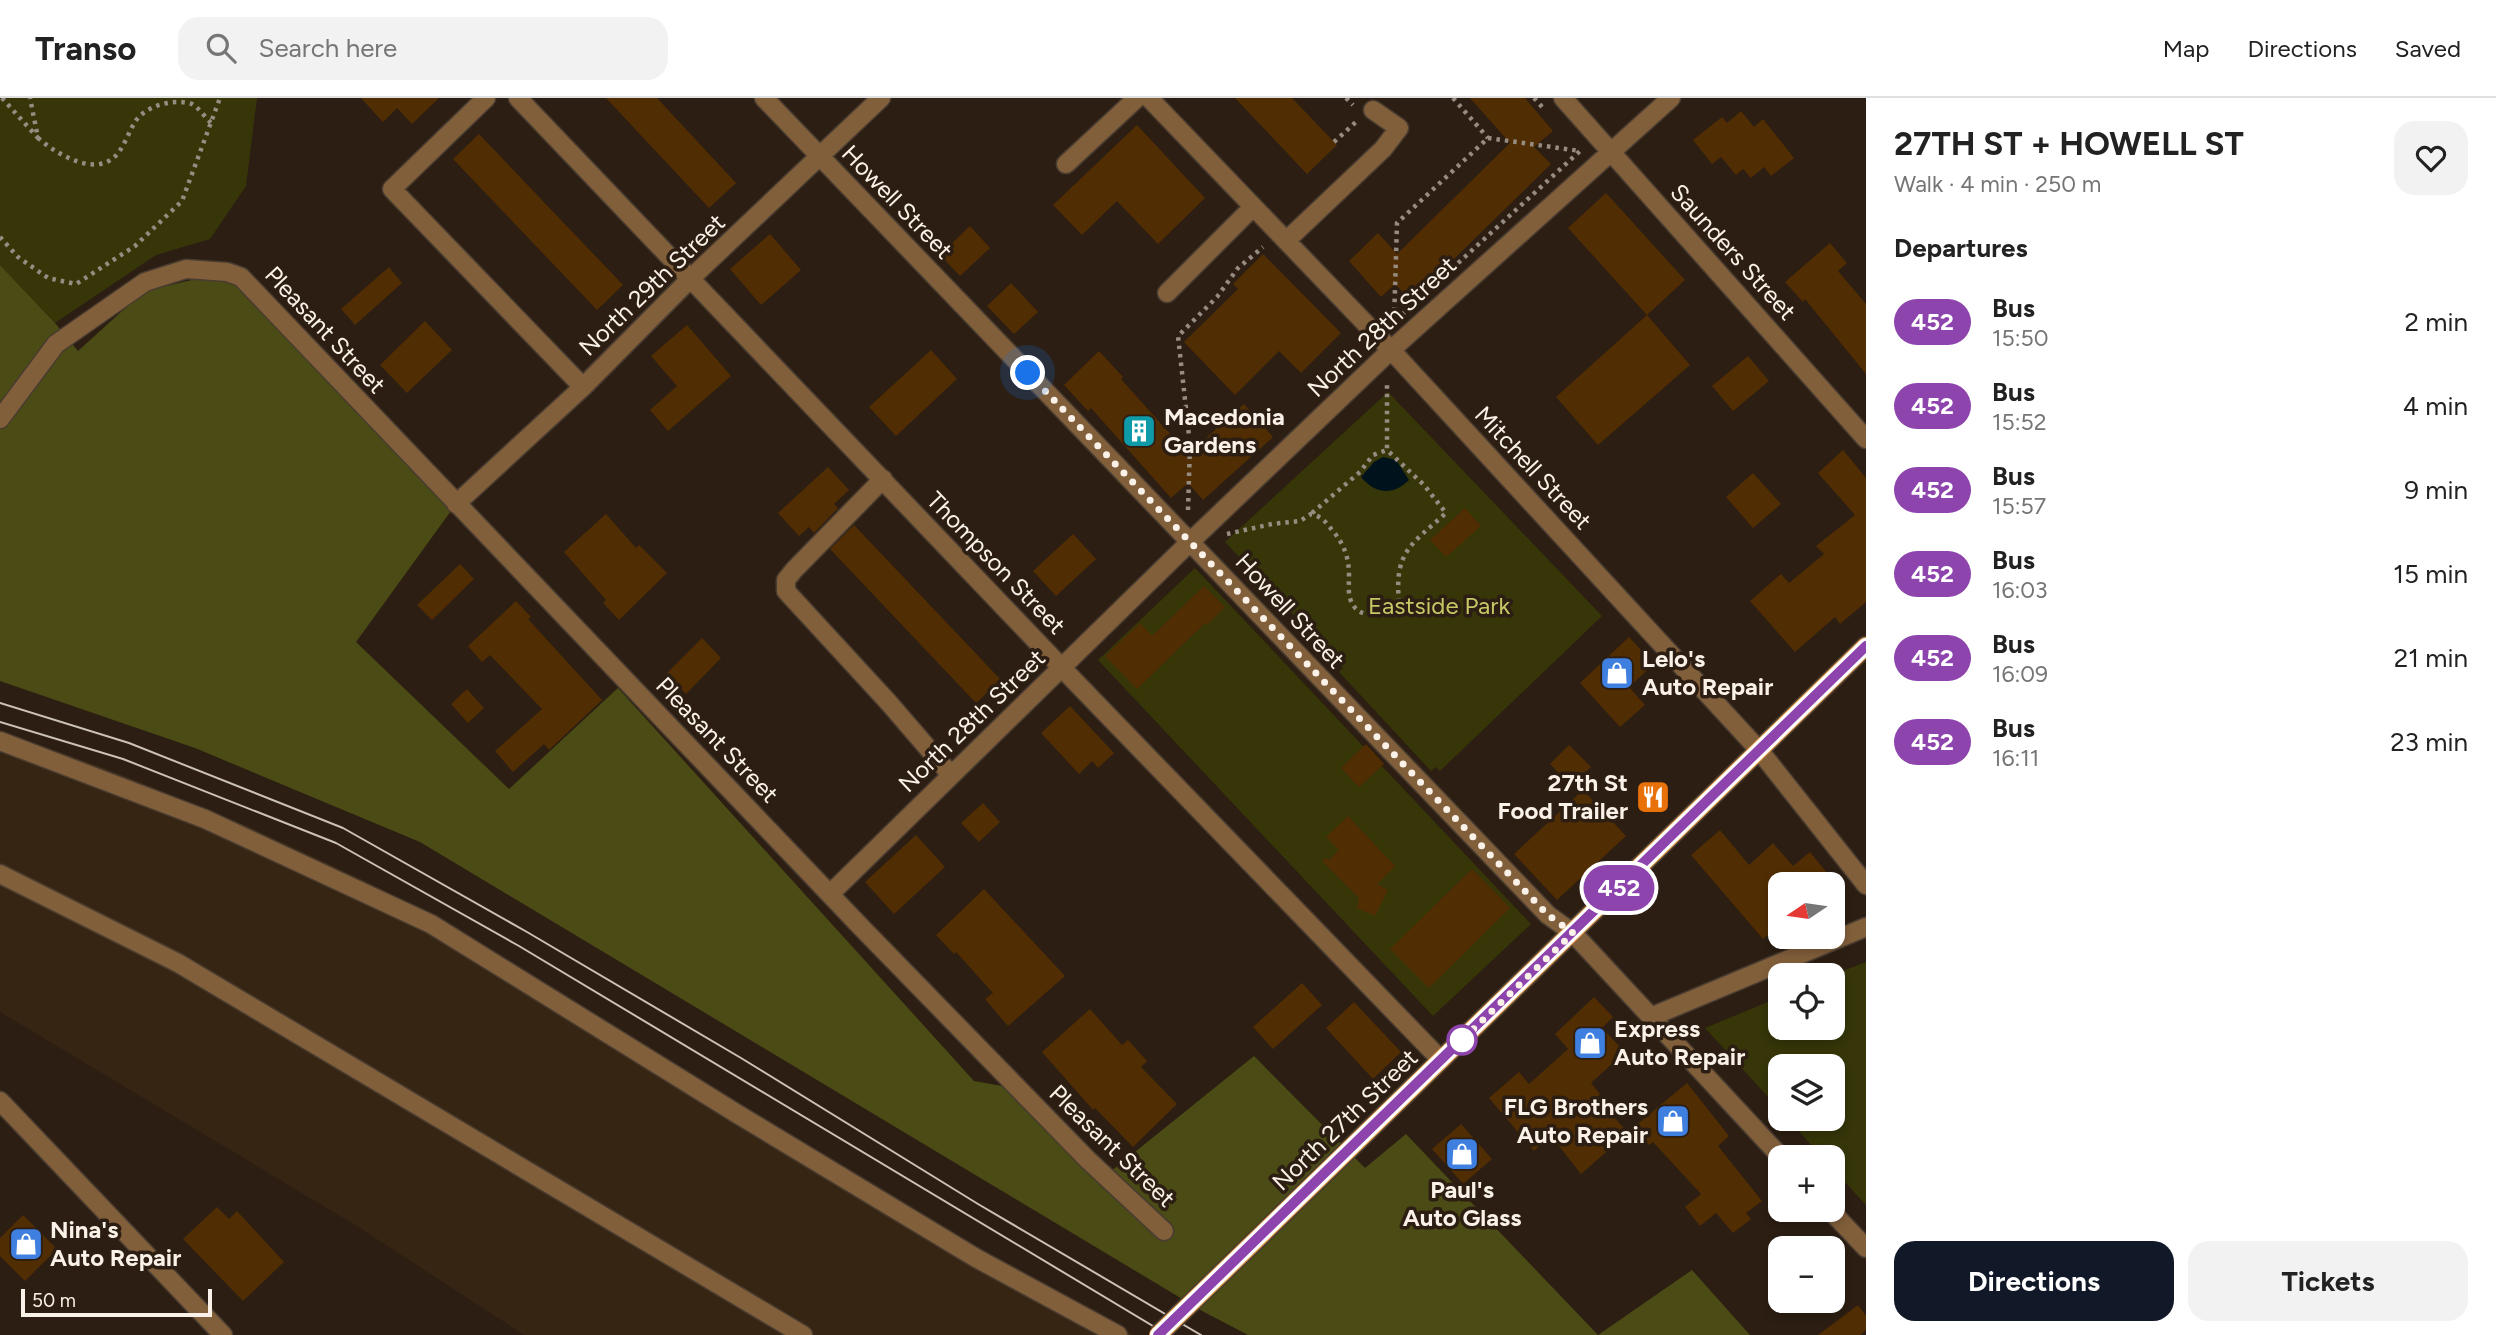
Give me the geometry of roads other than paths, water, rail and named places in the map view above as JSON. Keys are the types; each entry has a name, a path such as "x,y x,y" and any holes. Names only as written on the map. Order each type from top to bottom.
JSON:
{"main road":[{"name":"North 27th Street","path":"1158,1335 1866,646"}],"street":[{"path":"486,98 393,189 583,387"},
{"name":"Thompson Street","path":"518,98 1441,1060"},
{"name":"Howell Street","path":"764,98 1298,657 1548,915 1573,933 1653,1016 1770,1145"},
{"name":"North 29th Street","path":"456,504 583,387 691,278 881,98"},
{"path":"1066,163 1138,98"},
{"name":"Mitchell Street","path":"1149,98 1391,350 1759,750 1866,885"},
{"name":"Saunders Street","path":"1563,98 1866,439"},
{"name":"North 28th Street","path":"831,893 1391,350 1671,98"},
{"path":"1286,241 1383,149 1399,128 1368,113"},
{"path":"1167,293 1254,207"},
{"name":"Pleasant Street","path":"0,419 56,344 145,282 186,269 227,272 241,277 861,927 1088,1160 1164,1231"},
{"path":"883,479 794,570 786,580 786,591 890,703 951,775"},
{"path":"0,741 205,818 431,924 976,1258 1118,1335"},
{"path":"0,874 178,963 803,1335"},
{"path":"1653,1016 1866,927"},
{"path":"0,1101 223,1335"},
{"path":"1841,1222 1866,1248"}],"water":[{"path":"1383,457 1396,460 1409,480 1397,489 1378,490 1361,477 1374,462"}],"tram line":[{"path":"0,703 129,743 343,828 741,1058 978,1204 1201,1335"},
{"path":"0,722 123,759 336,843 519,946 1168,1335"}],"place":[{"name":"Macedonia Gardens","path":"1139,431"},
{"name":"Lelo's Auto Repair","path":"1617,673"},
{"name":"27th St Food Trailer","path":"1653,797"},
{"name":"Express Auto Repair","path":"1590,1043"},
{"name":"FLG Brothers Auto Repair","path":"1673,1121"},
{"name":"Paul's Auto Glass","path":"1462,1154"},
{"name":"Nina's Auto Repair","path":"26,1244"}],"park label":[{"name":"Eastside Park","path":"1439,606"}]}
